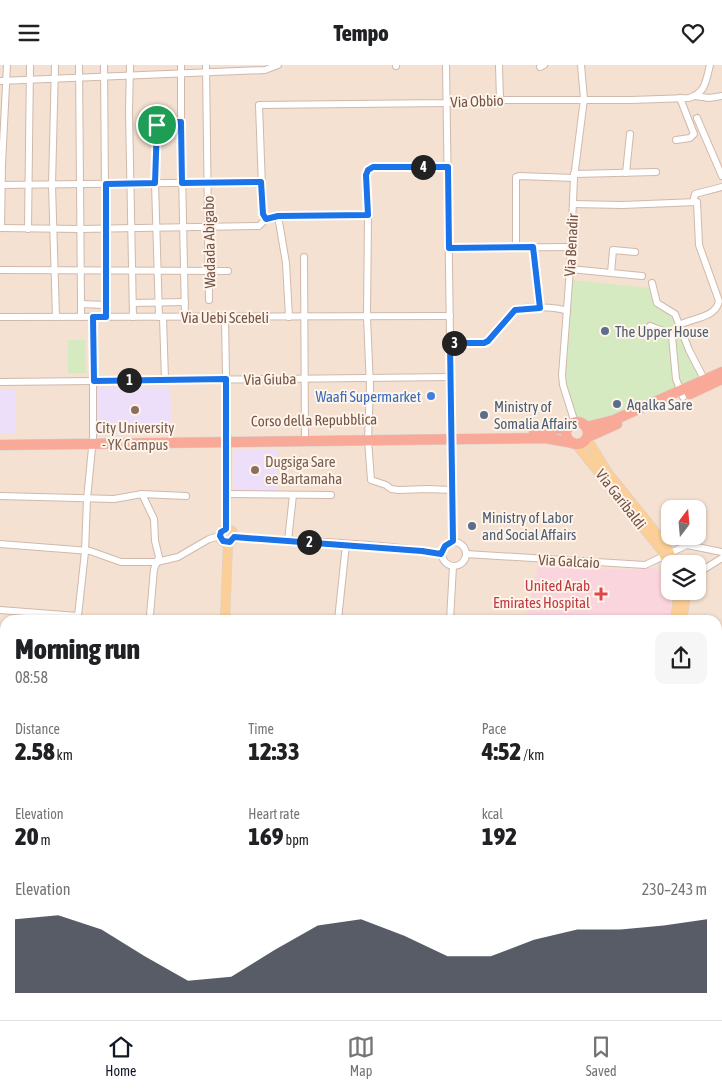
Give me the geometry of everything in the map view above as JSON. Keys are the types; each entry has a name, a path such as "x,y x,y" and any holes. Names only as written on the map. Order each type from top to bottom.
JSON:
{"highway":[{"path":"682,394 704,379 722,372"},
{"path":"0,440 93,441 452,437 545,438 574,444 582,443 587,434 614,420 722,379"},
{"path":"452,437 539,432 581,423 587,434"},
{"path":"571,426 568,438 574,444"},
{"path":"0,445 93,441"}],"main road":[{"name":"Via Garibaldi","path":"587,434 608,473 665,544 667,554"},
{"path":"224,615 232,531 223,532 227,494 227,440"},
{"name":"Via Garibaldi","path":"574,444 667,554"},
{"path":"677,600 679,615"},
{"path":"680,615 685,600"}],"street":[{"path":"7,65 3,81 0,228 132,229 258,227 266,219 278,216 368,215"},
{"path":"28,229 30,65"},
{"path":"56,65 52,185 56,317"},
{"path":"78,65 81,317"},
{"path":"104,65 106,317"},
{"path":"130,65 133,317"},
{"path":"157,65 158,74"},
{"path":"181,65 185,317"},
{"name":"Wadada Abigabo","path":"206,65 210,299"},
{"path":"3,81 206,73 238,68 259,67 265,69 278,65"},
{"path":"446,65 453,541"},
{"path":"498,65 500,100"},
{"name":"Via Benadir","path":"571,426 562,375 570,269 574,175 584,99 581,65"},
{"path":"695,96 704,89 710,65"},
{"name":"Via Obbio","path":"261,182 259,105 448,103 500,100 632,100 722,96"},
{"path":"676,140 690,138 694,134 680,98"},
{"path":"697,119 722,176"},
{"path":"165,380 161,317 158,303 155,183 157,125 159,122 181,122"},
{"path":"626,173 630,134"},
{"path":"448,167 373,167 368,170 366,175 368,215 367,317 370,377 368,437 371,480 386,485 391,489 399,490 452,490"},
{"path":"516,247 516,177 656,172"},
{"path":"0,185 261,182 263,214 266,219"},
{"path":"693,202 695,194 722,187"},
{"path":"573,204 622,205 697,201 699,245 718,301 718,308 713,313 679,325"},
{"path":"278,216 286,263 289,317"},
{"path":"533,247 540,308"},
{"path":"449,248 571,247"},
{"path":"611,273 613,250 635,252"},
{"path":"304,257 305,438"},
{"path":"570,269 642,276"},
{"path":"0,270 228,271"},
{"path":"652,283 657,303 672,311 704,379"},
{"path":"133,303 184,303"},
{"path":"81,304 106,305"},
{"path":"450,343 484,343 488,341 515,310 562,308 567,311"},
{"name":"Via Uebi Scebeli","path":"0,317 450,317"},
{"path":"78,615 93,441 93,317"},
{"path":"225,317 227,440"},
{"path":"650,326 672,336 676,379 682,394"},
{"name":"Via Giuba","path":"0,381 451,377"},
{"path":"142,494 154,519 155,541 159,557 154,569 150,615"},
{"path":"0,496 87,499 122,498 142,494 186,496"},
{"path":"227,494 331,495"},
{"path":"288,541 293,495"},
{"path":"0,544 97,553 121,562 157,562 178,557 223,532"},
{"path":"231,540 288,541 441,554"},
{"path":"441,554 446,563 453,566 461,564 466,558 464,547 453,541"},
{"path":"441,554 445,546 453,541"},
{"path":"339,615 346,545"},
{"name":"Via Galcaio","path":"466,554 645,565 687,545 722,552"},
{"path":"706,568 722,558"},
{"path":"450,615 453,566"},
{"path":"0,610 56,615"}],"shaded area":[{"path":"0,65 722,65 722,615 0,615"},
{"name":"City University - YK Campus","path":"98,387 170,387 172,433 98,435"},
{"path":"0,389 15,389 15,433 0,433"},
{"name":"Dugsiga Sare ee Bartamaha","path":"277,449 278,491 233,491 233,450"},
{"name":"United Arab Emirates Hospital","path":"538,566 640,570 654,568 661,572 661,600 671,600 673,606 670,615 526,615"}],"green space":[{"path":"572,280 649,288 650,295 655,304 670,316 676,324 685,350 700,378 620,413 589,421 577,420 567,391 566,381"},
{"path":"68,340 85,340 86,373 68,373"}],"place":[{"name":"The Upper House","path":"605,331"},
{"name":"Waafi Supermarket","path":"431,396"},
{"name":"Aqalka Sare","path":"617,404"},
{"name":"City University - YK Campus","path":"135,410"},
{"name":"Ministry of Somalia Affairs","path":"484,415"},
{"name":"Dugsiga Sare ee Bartamaha","path":"255,470"},
{"name":"Ministry of Labor and Social Affairs","path":"472,526"},
{"name":"United Arab Emirates Hospital","path":"601,594"}],"route":[{"path":"159,122 181,122 182,183 261,182 263,214 266,219 297,215 368,215 366,175 368,170 373,167 448,167 449,248 533,247 540,308 515,310 493,338 484,343 450,343 453,541 447,543 441,554 234,537 228,543 223,541 220,536 221,532 226,529 226,379 94,381 93,317 106,317 106,184 155,183 157,125 159,122"}]}
